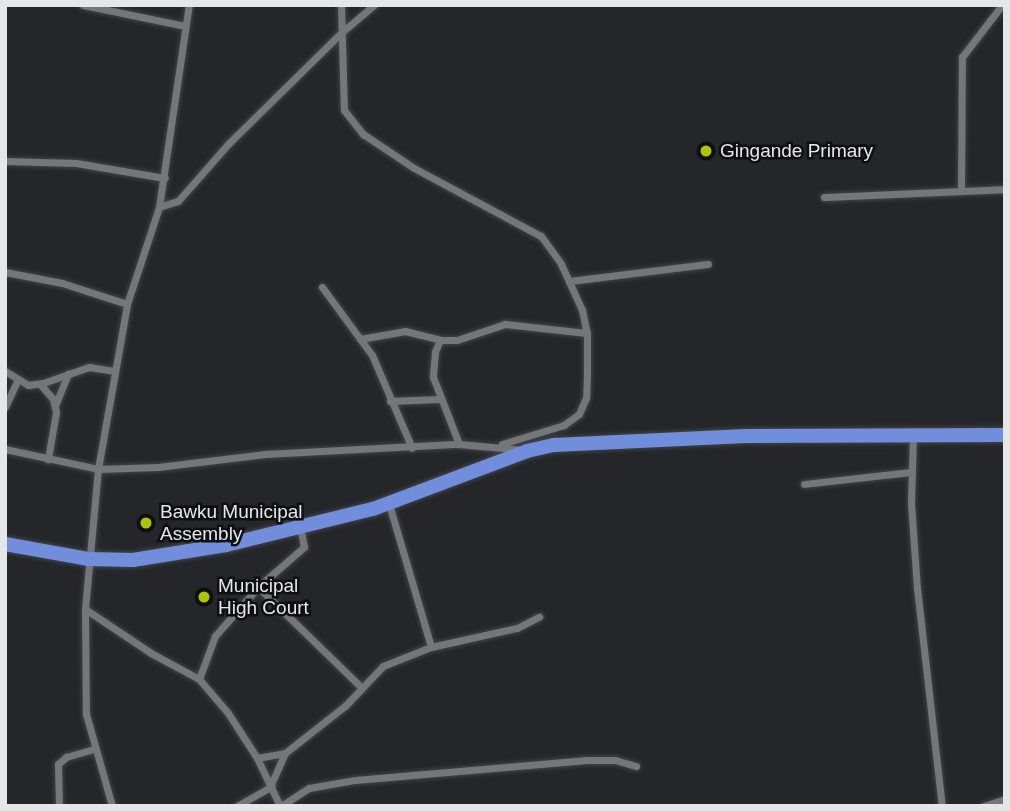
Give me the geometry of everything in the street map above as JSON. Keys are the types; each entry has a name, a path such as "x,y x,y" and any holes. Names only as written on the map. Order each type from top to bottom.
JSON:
{"highway":[{"path":"5,544 88,559 133,559 179,553 300,527 389,504 527,451 554,445 661,438 1005,435"}],"street":[{"path":"83,5 185,26"},
{"path":"112,806 86,714 88,559 98,469 114,371 127,304 159,207 189,5"},
{"path":"341,5 344,110 363,134 414,167 541,236 569,281 582,310 587,333 586,398 579,414 564,425 498,445"},
{"path":"159,207 178,201 229,143 342,32 374,5"},
{"path":"961,190 962,57 1002,5"},
{"path":"5,161 76,163 164,177"},
{"path":"824,197 1005,189"},
{"path":"569,281 708,264"},
{"path":"5,272 62,283 127,304"},
{"path":"323,287 379,369 390,401 412,448"},
{"path":"360,340 388,332 405,331 440,340 457,340 505,324 587,333"},
{"path":"440,340 433,364 439,399 459,444"},
{"path":"5,371 28,385 40,384 96,366 114,371"},
{"path":"48,459 55,407 68,373"},
{"path":"5,407 18,381"},
{"path":"40,384 49,392 55,407"},
{"path":"390,401 439,399"},
{"path":"913,436 911,472 917,588 942,806"},
{"path":"5,450 98,469 158,467 265,454 459,444 498,445 527,451"},
{"path":"804,484 911,472"},
{"path":"389,504 431,648"},
{"path":"199,679 215,636 258,587 304,547 300,527"},
{"path":"258,587 362,688"},
{"path":"86,609 151,653 199,679 229,713 257,758 281,806 309,788 355,780 587,760 615,760 636,766"},
{"path":"257,758 285,753 345,706 383,666 431,648 517,628 539,617"},
{"path":"59,806 58,764 66,757 94,749"},
{"path":"237,806 272,785 285,753"},
{"path":"984,806 1005,799"}],"place":[{"name":"Gingande Primary","path":"706,151"},
{"name":"Bawku Municipal Assembly","path":"146,523"},
{"name":"Municipal High Court","path":"204,597"}]}
